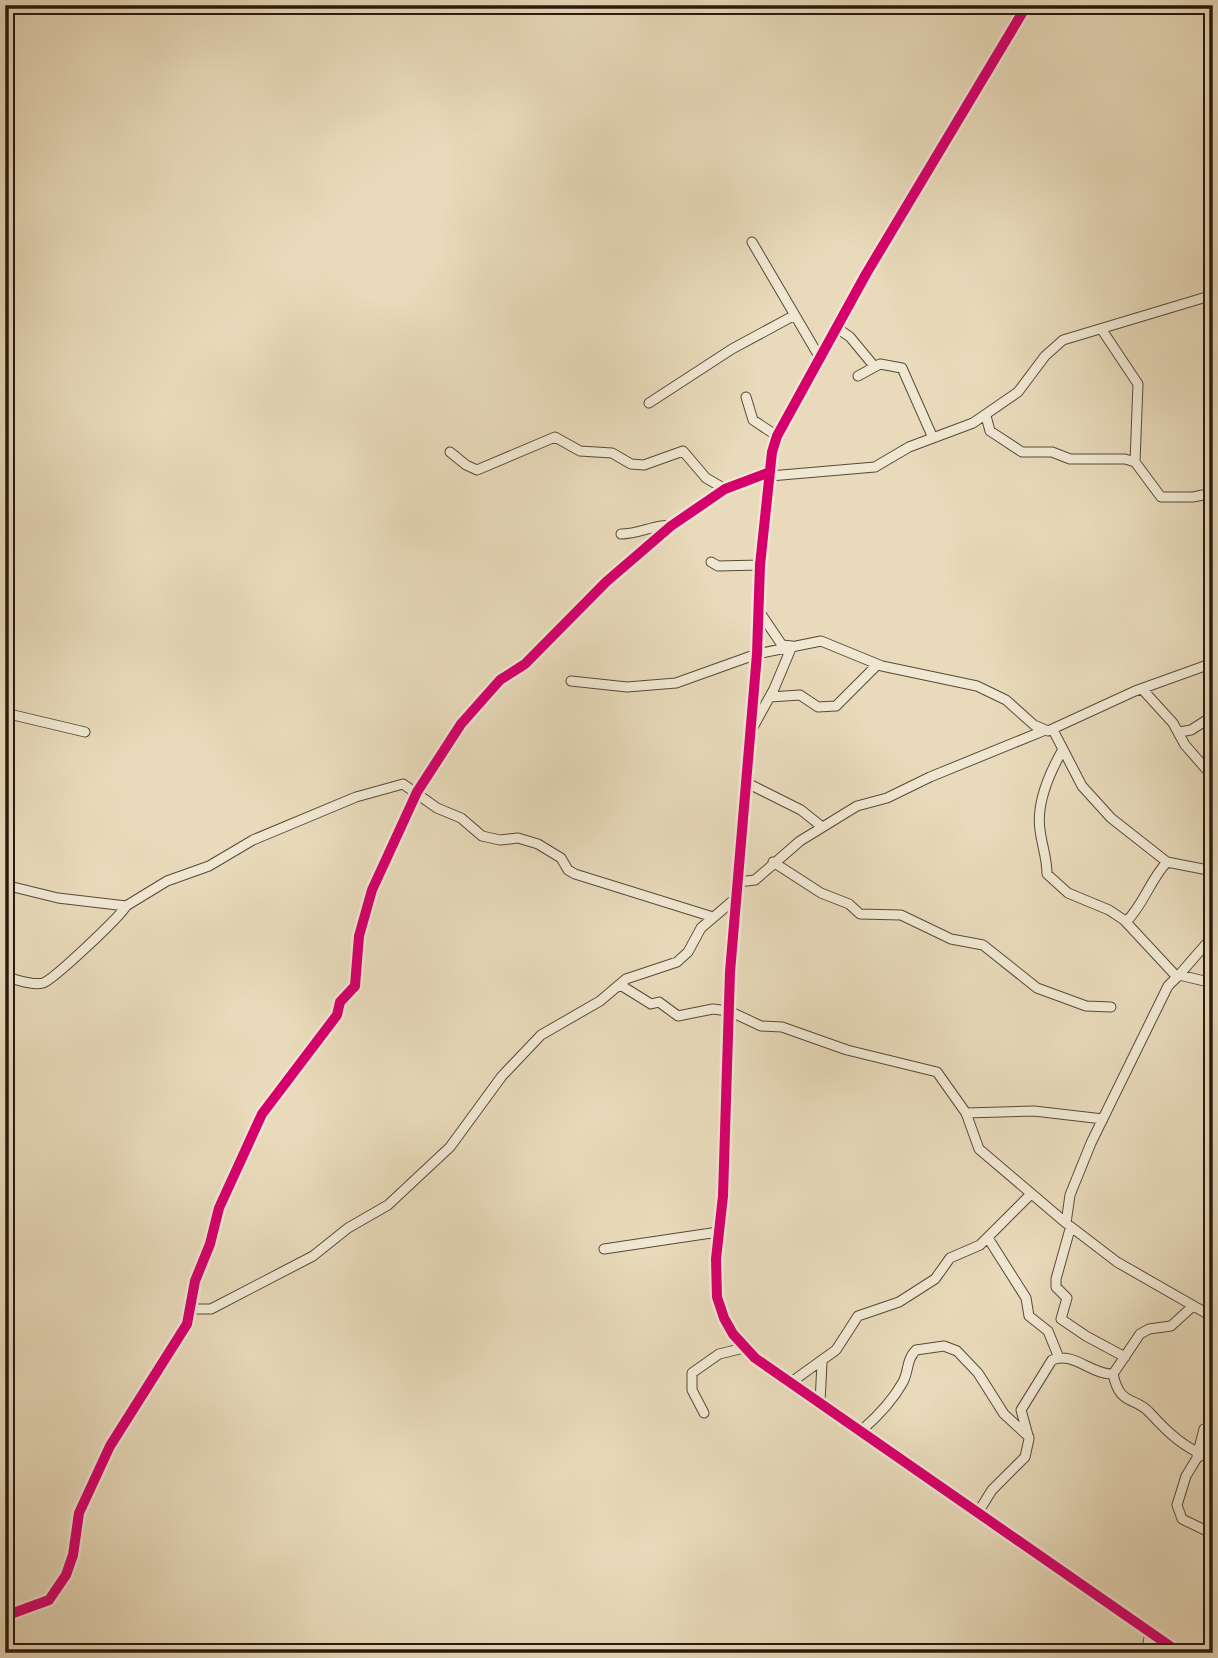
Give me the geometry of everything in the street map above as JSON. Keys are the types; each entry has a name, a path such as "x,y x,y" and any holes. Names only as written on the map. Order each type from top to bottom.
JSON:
{"street":[{"path":"1027,5 837,328 777,436 760,565 757,654 736,898 717,1297 724,1318 744,1348 977,1514 1180,1653"},
{"path":"752,242 820,358"},
{"path":"5,1616 49,1600 66,1574 73,1555 79,1513 110,1446 132,1409 160,1371 187,1324 195,1282 210,1244 219,1208 261,1114 331,1023 340,1002 355,986 359,936 372,890 417,792 452,735 500,680 525,664 606,582 671,526 725,489 770,474 865,469 986,416 1018,392 1045,356 1063,340 1213,295"},
{"path":"649,403 732,349 793,316"},
{"path":"837,328 850,337 874,366"},
{"path":"1102,330 1138,384 1135,463"},
{"path":"858,376 874,366 894,365 904,370 933,438"},
{"path":"746,397 753,420 777,436"},
{"path":"986,416 990,430 1022,452 1052,452 1080,460 1125,459 1135,463 1161,497 1193,497 1213,493"},
{"path":"450,452 477,470 555,437 580,451 612,453 631,464 644,465 684,451 706,478 725,489"},
{"path":"621,534 640,534 663,525 671,526"},
{"path":"711,562 718,566 727,563 760,565"},
{"path":"758,610 782,645 792,646"},
{"path":"571,681 590,685 652,686 699,677 757,654 821,641 877,665 977,686 1018,708 1043,731"},
{"path":"749,733 770,697 792,646"},
{"path":"738,881 755,880 821,826 857,806 887,798 930,777 1043,731 1054,730 1142,689 1213,663"},
{"path":"770,697 800,695 818,707 836,706 877,665"},
{"path":"1142,689 1213,777"},
{"path":"5,713 85,732"},
{"path":"1179,732 1191,730 1213,716"},
{"path":"1054,730 1062,751 1083,786 1111,818 1167,862 1213,872"},
{"path":"1062,751 1039,810 1040,835 1048,860 1047,874 1068,893 1110,910 1126,922 1178,976 1213,984"},
{"path":"745,782 801,810 821,826"},
{"path":"5,977 35,984 47,981 63,969 126,906 167,881 209,866 240,846 356,797 403,784 437,808 461,818 482,836 500,841 528,840 561,859 568,870 575,874 713,917"},
{"path":"1126,922 1139,908 1156,874 1167,862"},
{"path":"773,863 821,893 849,904 860,914 901,915 951,939 983,945 1037,988 1086,1006 1111,1007"},
{"path":"5,885 58,898 126,906"},
{"path":"190,1310 211,1309 313,1256 348,1228 388,1205 450,1147 502,1076 541,1035 622,986 630,977 677,962 688,952 698,932 736,898"},
{"path":"1125,1357 1061,1319 1067,1298 1056,1287 1056,1279 1068,1226 1070,1195 1133,1053 1168,986 1213,936"},
{"path":"622,986 651,1004 659,1002 678,1016 712,1009 729,1011 761,1026 782,1027 847,1050 937,1072 966,1113 979,1149 1068,1226 1117,1262 1213,1317"},
{"path":"966,1113 1034,1111 1103,1119"},
{"path":"790,1383 822,1363 847,1337 858,1316 899,1302 935,1279 950,1258 972,1250 988,1238 1002,1220 1031,1194"},
{"path":"604,1249 718,1232"},
{"path":"988,1238 1026,1298 1029,1316 1048,1331 1059,1357"},
{"path":"1113,1374 1143,1332 1171,1326 1193,1306"},
{"path":"862,1430 885,1409 901,1386 908,1360 915,1350 944,1346 957,1351 978,1373 1004,1414 1029,1437"},
{"path":"704,1413 692,1390 692,1373 719,1354 744,1348"},
{"path":"977,1514 992,1490 1021,1464 1029,1437 1021,1410 1052,1360 1059,1357 1113,1374 1125,1399 1148,1410 1166,1431 1197,1455"},
{"path":"820,1402 822,1363"},
{"path":"1213,1427 1204,1429 1197,1455 1179,1493 1177,1510 1182,1520 1213,1534"},
{"path":"1197,1455 1213,1455"},
{"path":"1146,1653 1150,1633"}],"cycle path":[{"path":"1027,5 866,274 777,436 772,452 760,565 757,654 730,972 723,1196 716,1259 717,1297 733,1334 755,1358 1180,1653"},
{"path":"5,1616 49,1600 66,1575 73,1555 79,1513 110,1446 187,1324 195,1281 210,1244 219,1208 262,1114 337,1015 340,1002 355,986 359,936 372,890 417,792 461,724 500,680 525,664 606,582 671,526 725,489 770,472"}]}
